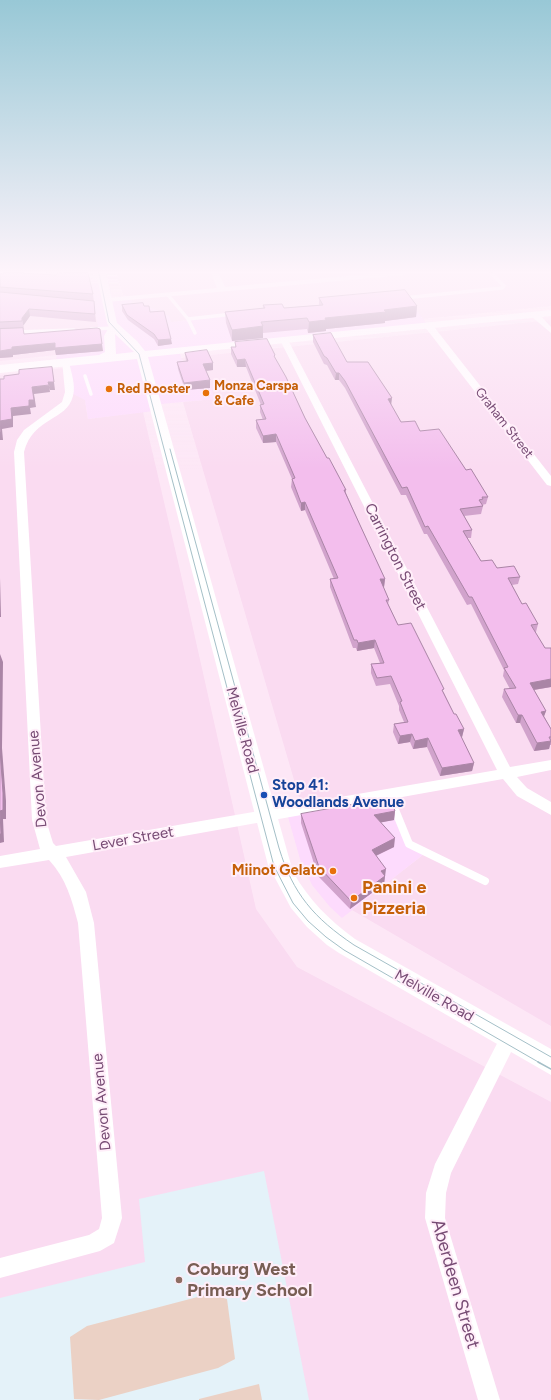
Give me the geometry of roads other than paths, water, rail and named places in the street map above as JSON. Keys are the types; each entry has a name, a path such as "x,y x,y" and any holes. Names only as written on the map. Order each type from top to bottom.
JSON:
{"main road":[{"path":"103,358 111,353 108,338"},
{"name":"Melville Road","path":"128,338 136,345 142,354 279,865 287,885 298,901 318,923 347,946 551,1063"},
{"path":"0,368 300,338"}],"street":[{"name":"Graham Street","path":"438,338 551,483"},
{"name":"Carrington Street","path":"284,340 506,774 522,792 551,809"},
{"name":"Devon Avenue","path":"0,1268 93,1244 107,1236 112,1218 86,923 78,892 62,863 46,846 39,820 19,452 21,441 30,429 57,411 67,401 69,393 65,362"},
{"name":"Lever Street","path":"0,862 389,795 551,765"},
{"name":"Aberdeen Street","path":"489,1400 435,1218 436,1193 442,1170 509,1038"}],"lane":[{"path":"85,376 91,394"},
{"path":"389,795 409,844 485,881"}],"tram line":[{"path":"124,338 139,354 274,866 293,903 308,921 344,950 540,1063"},
{"path":"170,449 279,848 291,879 298,892 316,915 354,945 551,1057"},
{"path":"538,1062 551,1069"}],"place":[{"name":"Red Rooster","path":"109,389"},
{"name":"Monza Carspa & Cafe","path":"206,393"},
{"name":"Stop 41: Woodlands Avenue","path":"264,795"},
{"name":"Miinot Gelato","path":"333,871"},
{"name":"Panini e Pizzeria","path":"354,898"},
{"name":"Coburg West Primary School","path":"179,1280"}]}
